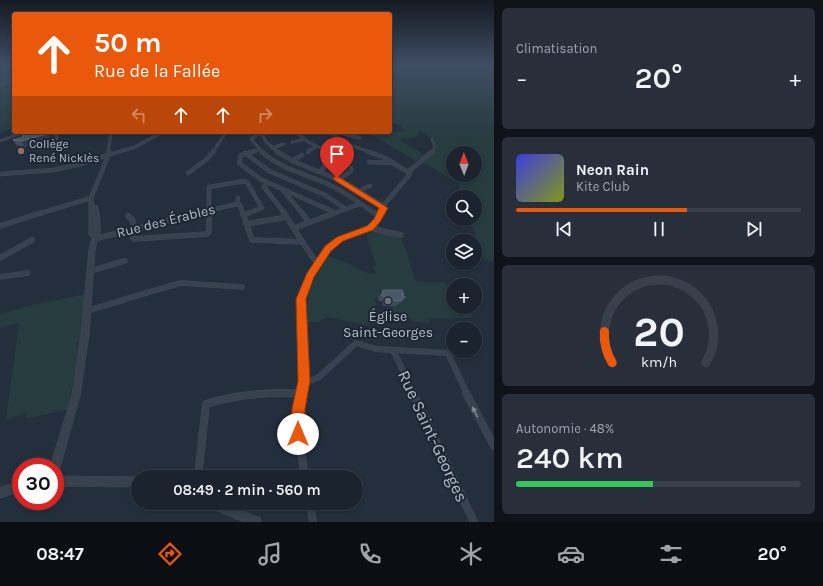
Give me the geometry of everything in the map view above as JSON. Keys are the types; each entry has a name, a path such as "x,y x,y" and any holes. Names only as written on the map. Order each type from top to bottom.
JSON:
{"street":[{"path":"0,141 19,134"},
{"path":"56,134 56,140"},
{"path":"58,458 76,395 85,335 94,235 91,198 108,155 111,134"},
{"path":"0,174 53,170 75,166 135,147 159,134"},
{"path":"188,173 212,155 225,134"},
{"path":"259,134 251,138 258,150 278,165 330,185 379,216"},
{"path":"262,134 272,148 292,161 339,180 383,206"},
{"path":"298,134 302,140 332,154 321,172"},
{"path":"333,134 336,138 349,145 380,155 408,172"},
{"path":"344,134 360,138"},
{"path":"408,172 433,152 435,147 432,139"},
{"path":"292,142 302,140"},
{"path":"272,148 284,144"},
{"path":"308,152 315,147"},
{"path":"258,150 241,155 239,163 258,178 336,213"},
{"path":"244,153 269,172 325,195 346,209"},
{"path":"292,161 302,156"},
{"path":"369,162 394,163"},
{"path":"339,180 351,171 351,168"},
{"path":"370,228 379,216 383,206 410,174 408,172"},
{"path":"128,216 133,219 132,237 134,239 205,235 209,232 208,189 210,186 244,181 247,182 262,208 243,216"},
{"path":"267,182 264,187 287,217 318,263"},
{"path":"358,190 370,186"},
{"path":"282,189 309,222"},
{"path":"0,226 91,198"},
{"path":"238,198 237,204 240,205 251,239 255,241 304,242"},
{"name":"Rue des Érables","path":"94,235 133,229 237,204"},
{"path":"294,228 360,204"},
{"path":"94,235 98,232 96,207"},
{"path":"246,224 287,217"},
{"path":"304,470 298,434 299,409 304,381 301,299 310,276 333,243 349,235 370,228 400,235"},
{"path":"0,258 32,240"},
{"path":"90,271 125,261"},
{"path":"0,277 28,273"},
{"path":"87,311 181,283 242,287"},
{"path":"304,381 315,380 337,362 356,343 376,349 448,353 475,412 494,446"},
{"name":"Rue Saint-Georges","path":"393,350 474,522"},
{"path":"199,470 205,406 209,402 265,395 291,393 302,394"},
{"path":"64,481 131,482"},
{"path":"0,493 12,489"},
{"path":"228,510 256,522"},
{"path":"311,510 313,522"}],"green space":[{"path":"0,88 12,88 12,129 0,132"},
{"path":"392,88 494,88 494,262 484,260 482,254 482,234 475,234 472,226 482,226 482,190 460,190 456,182 482,182 482,146 446,146 446,176 421,161 437,150 434,139 419,130 418,136 399,140 425,155 416,161 372,135 392,134 392,131 405,131 401,126 392,123"},
{"path":"373,232 400,236 415,280 418,282 443,282 446,284 446,314 471,314 473,318 428,319 429,323 412,321 410,318 394,316 391,306 398,306 398,304 377,298 375,299 378,315 374,315 374,320 366,325 327,317 319,322 307,322 307,303 311,287 328,256 352,265 364,272 376,274 372,266 376,265 366,235"},
{"path":"85,294 80,340 76,343 77,347 79,348 68,409 26,419 26,413 6,420 19,323 0,328 0,314 33,305"}],"building":[{"path":"25,134 47,134 21,141 13,140 23,137 22,136"},
{"path":"383,290 402,290 404,295 402,295 405,297 401,301 387,300 386,296 382,296"}],"place":[{"name":"Collège René Nicklès","path":"21,151"},
{"name":"Église Saint-Georges","path":"388,301"}],"route":[{"path":"298,434 299,409 304,381 300,306 301,299 310,276 333,243 349,235 365,231 370,228 384,208 382,205 337,178"}]}
